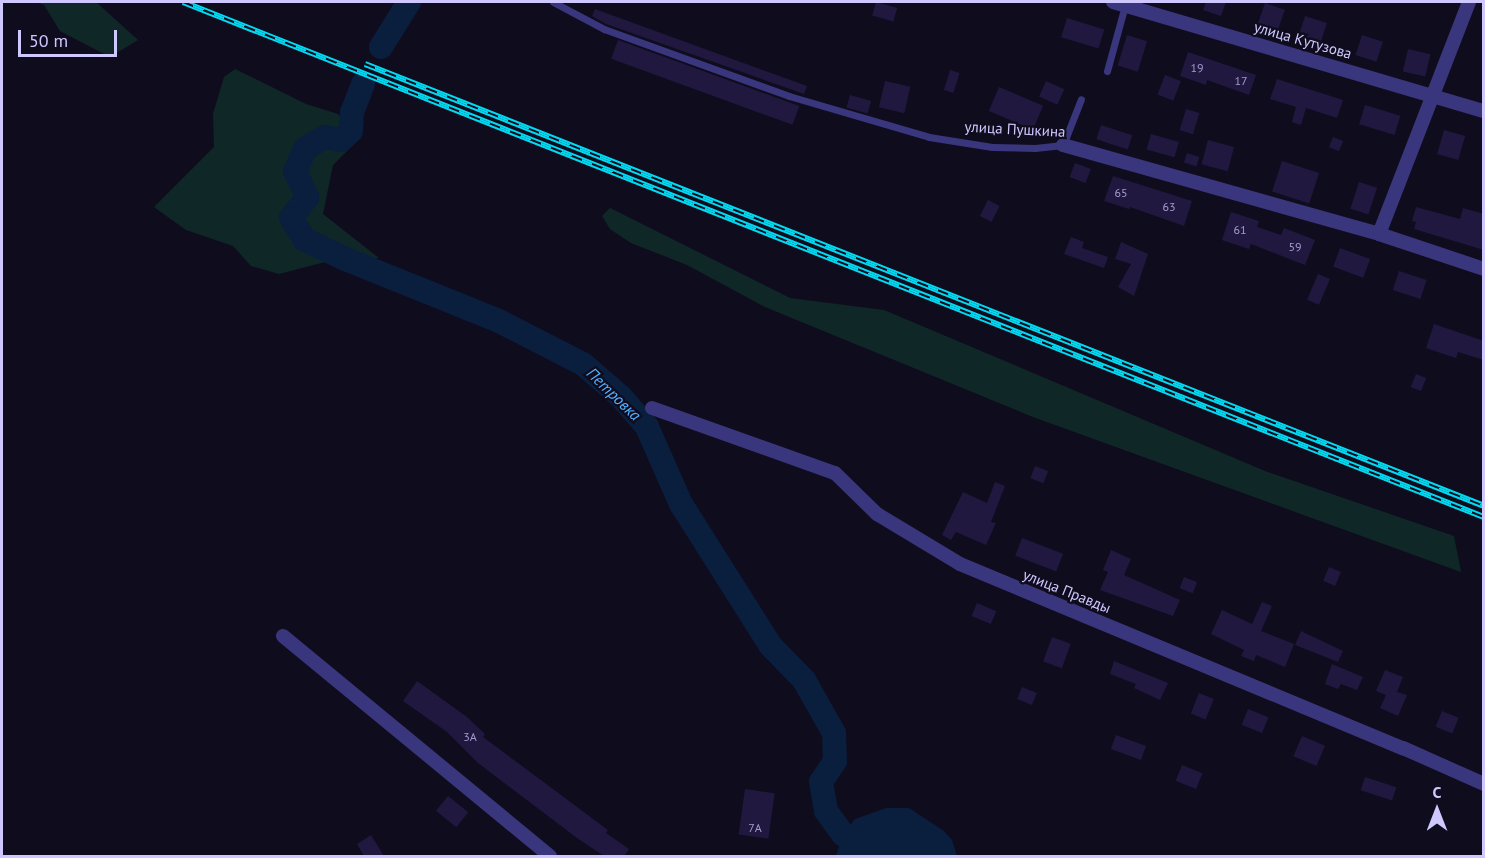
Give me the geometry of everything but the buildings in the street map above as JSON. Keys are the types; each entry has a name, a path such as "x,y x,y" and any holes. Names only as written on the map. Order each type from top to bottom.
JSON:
{"street":[{"path":"1379,234 1469,2"},
{"name":"улица Кутузова","path":"1121,3 1484,111"},
{"name":"улица Пушкина","path":"1064,146 1379,234 1484,269"},
{"name":"улица Правды","path":"652,408 835,473 877,514 960,564 1403,748 1484,784"},
{"path":"283,636 550,856"}],"lane":[{"name":"улица Пушкина","path":"553,2 604,29 789,96 883,126 929,138 992,147 1064,146"},
{"path":"1107,71 1121,3"},
{"path":"1064,146 1081,99"}],"green space":[{"path":"36,2 96,2 138,40 110,57 60,31 44,5"},
{"path":"235,69 306,104 338,114 359,139 333,165 323,214 379,258 325,262 279,274 251,266 233,246 186,230 154,207 214,147 213,114 224,77"},
{"path":"610,208 790,298 884,310 1265,471 1454,536 1461,572 1033,417 765,307 687,265 631,243 610,229 602,216"}],"water":[{"path":"886,808 909,808 944,831 952,840 957,856 836,856 843,834 855,819"}],"waterway":[{"name":"Петровка","path":"381,47 409,2"},
{"name":"Петровка","path":"363,84 352,112 351,131 341,140 324,137 305,149 295,171 307,197 291,218 304,239 343,258 499,321 583,364 621,397 647,427 681,504 770,645 804,680 834,733 835,761 821,782 826,811 843,834"}],"railway":[{"path":"183,2 1484,517"},
{"path":"365,64 1484,506"}]}
